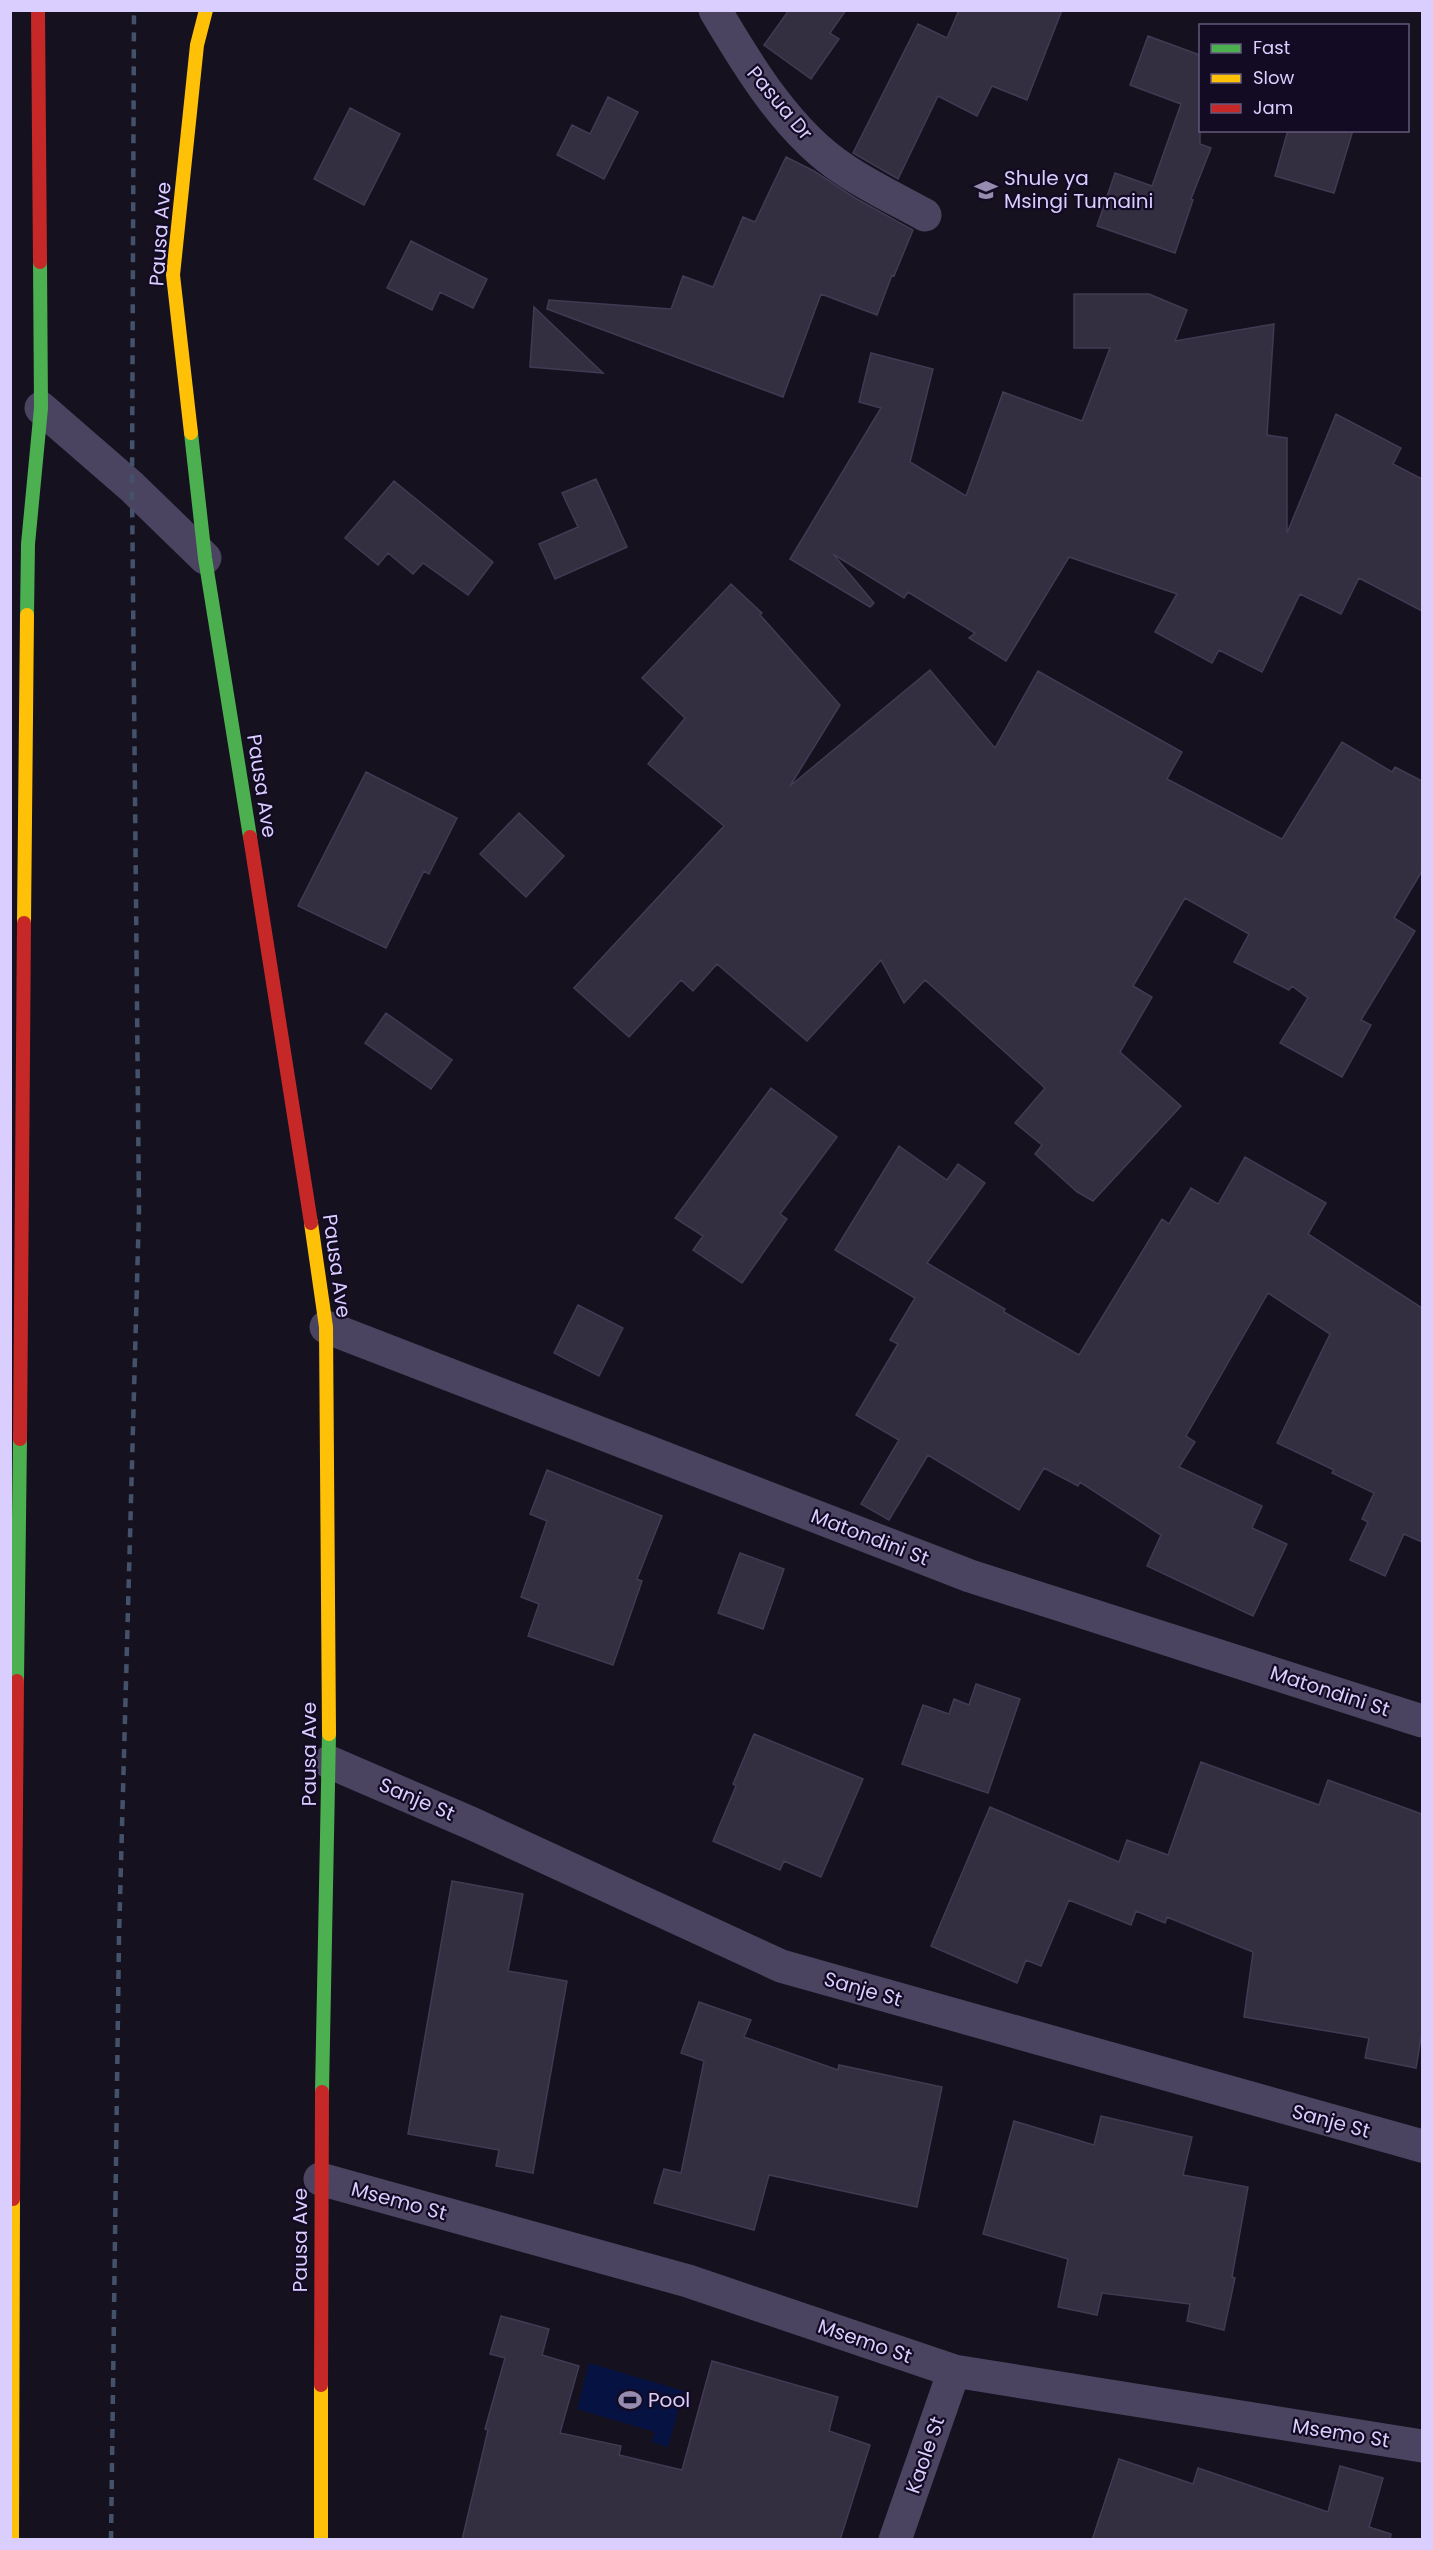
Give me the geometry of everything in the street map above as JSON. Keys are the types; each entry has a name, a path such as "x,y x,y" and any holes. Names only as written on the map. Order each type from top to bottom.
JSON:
{"street":[{"path":"12,2540 11,2253 19,544 41,408 38,10"},
{"name":"Pausa Ave","path":"206,10 197,45 173,275 205,558 302,1162 326,1327 329,1762 320,2179 321,2540"},
{"name":"Pasua Dr","path":"715,10 752,71 798,130 843,169 925,215"},
{"path":"41,408 132,487 205,558"},
{"name":"Matondini St","path":"326,1327 970,1576 1422,1721"},
{"name":"Sanje St","path":"329,1762 473,1824 781,1965 1036,2039 1422,2146"},
{"name":"Msemo St","path":"320,2179 688,2280 954,2371 1422,2446"},
{"name":"Kaole St","path":"895,2540 954,2371"}],"shaded area":[{"name":"Pool","path":"589,2363 684,2391 668,2447 652,2442 655,2432 577,2409"}],"building":[{"path":"789,10 846,10 830,33 839,39 811,79 764,45"},
{"path":"959,10 1062,10 1027,100 992,86 977,116 938,96 898,179 853,153 918,24 947,38"},
{"path":"1148,36 1199,55 1200,144 1211,148 1191,199 1193,200 1175,253 1097,226 1115,173 1152,186 1181,104 1130,85"},
{"path":"608,97 638,112 604,179 557,155 572,125 590,134"},
{"path":"350,108 400,134 364,205 314,179"},
{"path":"1287,132 1352,132 1334,193 1275,176"},
{"path":"786,157 814,171 855,198 913,230 877,315 821,294 783,397 547,309 549,300 671,309 683,276 713,287 743,217 755,222"},
{"path":"411,241 487,279 473,308 440,292 432,310 387,288"},
{"path":"1074,294 1149,294 1187,310 1175,341 1274,324 1267,435 1287,438 1287,533 1336,414 1401,448 1393,464 1422,479 1422,611 1359,578 1341,614 1300,594 1262,672 1219,650 1212,663 1155,632 1177,594 1069,557 1006,661 969,638 975,633 908,592 904,598 833,554 874,603 870,607 790,559 881,408 859,402 871,353 933,369 910,462 966,496 1003,392 1082,421 1110,348 1074,348"},
{"path":"534,307 603,373 530,367"},
{"path":"596,479 627,547 555,579 539,544 578,527 562,493"},
{"path":"394,481 493,562 468,595 423,563 413,574 388,553 378,565 345,538"},
{"path":"731,584 762,613 760,615 840,705 790,786 930,670 995,748 1038,671 1182,752 1167,779 1282,839 1342,742 1392,772 1395,767 1422,781 1422,871 1394,918 1415,931 1361,1020 1371,1025 1342,1077 1280,1043 1308,998 1292,986 1289,990 1234,962 1249,934 1185,898 1133,986 1152,997 1120,1052 1181,1106 1093,1201 1077,1192 1035,1154 1042,1145 1015,1123 1045,1088 925,980 904,1003 881,960 807,1041 717,964 693,991 681,980 629,1037 574,988 724,826 648,764 685,718 642,678"},
{"path":"366,772 457,818 429,874 424,871 386,948 298,906"},
{"path":"519,813 564,856 526,897 480,854"},
{"path":"386,1013 452,1060 431,1089 365,1043"},
{"path":"771,1088 837,1137 780,1214 787,1219 742,1283 693,1250 703,1236 675,1218"},
{"path":"899,1146 947,1180 958,1164 985,1183 927,1263 1005,1309 1004,1312 1079,1355 1162,1219 1169,1224 1191,1188 1218,1204 1245,1157 1326,1203 1308,1234 1422,1308 1422,1542 1404,1534 1385,1576 1350,1560 1368,1522 1362,1519 1374,1493 1332,1473 1334,1470 1277,1443 1330,1334 1268,1293 1186,1436 1195,1442 1179,1467 1262,1506 1252,1528 1287,1544 1253,1616 1147,1566 1161,1535 1080,1482 1078,1486 1044,1468 1019,1510 928,1455 889,1520 861,1504 899,1440 856,1415 898,1344 890,1340 915,1298 835,1250"},
{"path":"578,1305 623,1328 599,1376 554,1353"},
{"path":"547,1470 662,1516 637,1579 642,1581 613,1665 528,1636 539,1604 521,1597 547,1521 530,1514"},
{"path":"740,1553 784,1569 763,1629 718,1613"},
{"path":"976,1684 1020,1699 988,1793 902,1764 923,1705 949,1714 954,1699 969,1705"},
{"path":"754,1734 863,1779 821,1877 784,1861 780,1870 713,1841"},
{"path":"1201,1762 1319,1805 1328,1780 1422,1814 1422,2032 1416,2068 1365,2058 1369,2038 1244,2017 1253,1952 1167,1917 1165,1923 1136,1911 1131,1925 1069,1900 1041,1966 1026,1960 1017,1983 931,1946 990,1807 1119,1862 1127,1840 1168,1855"},
{"path":"452,1881 523,1894 508,1971 567,1981 533,2173 496,2166 499,2150 408,2134"},
{"path":"699,2002 751,2020 744,2037 838,2070 839,2065 942,2087 917,2207 769,2175 754,2230 654,2203 664,2169 681,2173 704,2061 681,2053"},
{"path":"1101,2116 1192,2137 1183,2175 1248,2187 1232,2277 1235,2278 1224,2330 1187,2321 1190,2304 1102,2293 1097,2315 1058,2307 1068,2259 983,2234 1014,2121 1094,2145"},
{"path":"501,2316 549,2329 542,2355 579,2366 560,2433 621,2446 619,2455 682,2470 712,2361 838,2397 829,2431 870,2445 840,2540 462,2540 488,2430 485,2429 505,2358 490,2354"},
{"path":"1119,2459 1193,2484 1198,2468 1328,2512 1340,2466 1383,2478 1369,2527 1391,2534 1390,2540 1092,2540"}],"railway":[{"path":"111,2540 119,1936 139,1210 132,487 134,10"}],"traffic: fast":[{"path":"27,615 28,544 41,408 40,262"},
{"path":"191,433 205,558 250,837"},
{"path":"17,1681 20,1439"},
{"path":"322,2092 329,1734"}],"traffic: slow":[{"path":"191,433 173,275 197,45 206,10"},
{"path":"24,923 27,615"},
{"path":"311,1223 326,1327 329,1734"},
{"path":"12,2540 13,2199"},
{"path":"321,2385 321,2540"}],"traffic: jam":[{"path":"38,10 40,262"},
{"path":"250,837 311,1223"},
{"path":"20,1439 24,923"},
{"path":"13,2199 17,1681"},
{"path":"321,2385 322,2092"}],"place":[{"name":"Shule ya Msingi Tumaini","path":"986,190"},
{"name":"Pool","path":"630,2400"}]}
